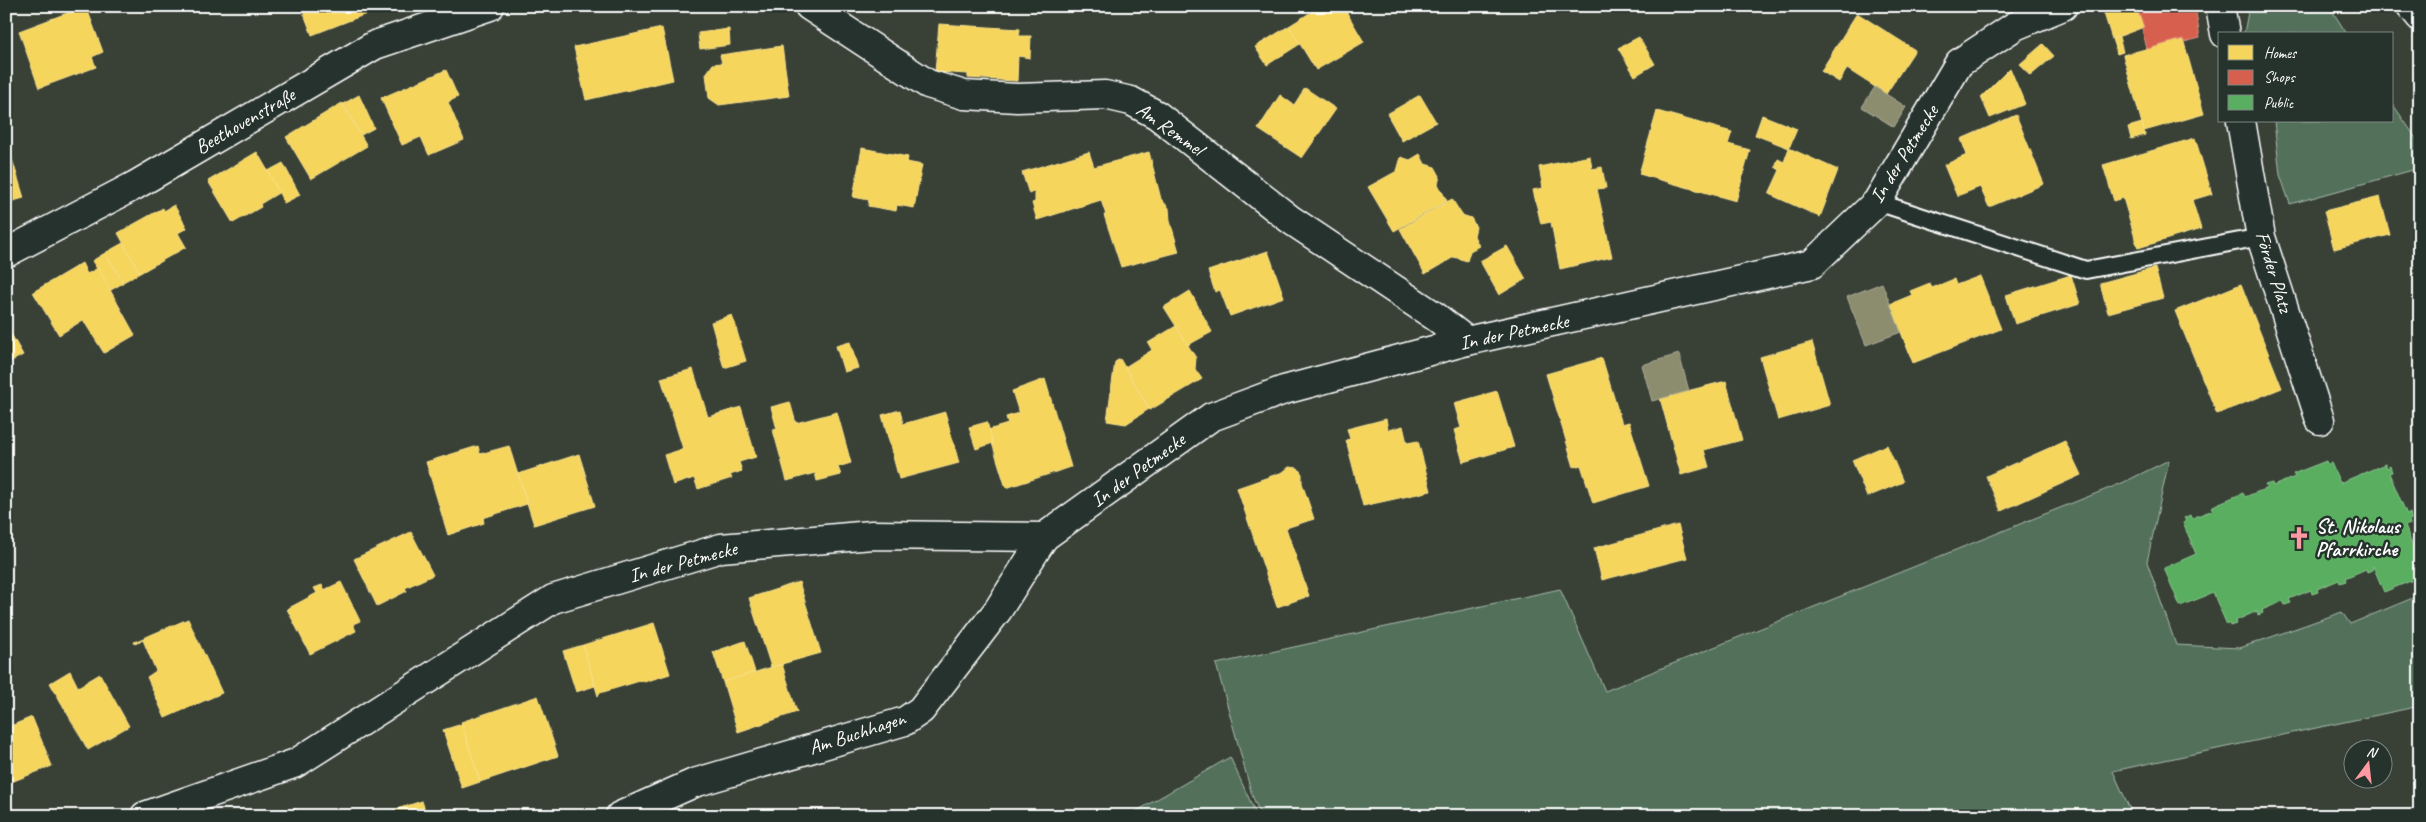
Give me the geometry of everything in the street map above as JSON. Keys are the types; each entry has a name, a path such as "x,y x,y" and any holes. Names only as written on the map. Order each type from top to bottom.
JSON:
{"street":[{"name":"Beethovenstraße","path":"6,253 134,186 375,45 490,6"},
{"name":"Am Remmel","path":"809,6 928,84 964,95 1018,98 1105,95 1131,101 1157,115 1291,220 1436,317 1467,341"},
{"name":"In der Petmecke","path":"145,816 296,763 553,599 721,548 872,535 1044,537 1211,417 1284,390 1467,341 1812,264 1877,202 1959,63 2015,26 2063,6"},
{"path":"2220,6 2225,32"},
{"path":"2411,6 2420,17"},
{"name":"Förder Platz","path":"2241,122 2261,237 2320,420"},
{"name":"Am Buchhagen","path":"620,816 694,783 905,721 922,710 998,610 1044,537"}],"lane":[{"path":"1877,202 2086,270 2261,237"}],"green space":[{"path":"2249,6 2329,6 2346,32 2244,32"},
{"path":"2394,106 2420,144 2420,168 2290,204 2280,175 2274,122 2394,122"},
{"path":"2169,460 2147,562 2176,645 2240,648 2342,612 2350,624 2420,595 2420,706 2113,771 2133,816 1261,816 1252,795 1216,664 1560,589 1605,691 2122,483"},
{"path":"1230,757 1257,816 1128,816"}],"building: Homes":[{"path":"86,6 103,52 92,57 96,67 39,88 19,31"},
{"path":"301,6 387,6 312,35"},
{"path":"1321,6 1343,6 1364,42 1316,70 1289,26"},
{"path":"2115,6 2136,6 2144,27 2112,39 2103,10"},
{"path":"1857,13 1915,50 1886,94 1847,69 1839,82 1821,71"},
{"path":"939,24 1020,29 1019,36 1031,36 1030,58 1018,56 1017,81 968,78 968,74 935,72"},
{"path":"1289,26 1300,44 1267,65 1255,47"},
{"path":"662,28 673,80 586,100 574,47"},
{"path":"729,29 730,45 700,49 698,33"},
{"path":"1639,37 1655,64 1635,76 1618,48"},
{"path":"2119,37 2123,52 2117,54 2112,39"},
{"path":"2183,39 2204,114 2144,131 2123,55"},
{"path":"2043,44 2054,56 2030,76 2020,64"},
{"path":"782,46 789,96 719,105 709,98 706,74 713,64 722,63 720,55"},
{"path":"2010,68 2025,104 1990,118 1981,97"},
{"path":"446,70 458,97 448,102 464,140 429,155 421,137 402,145 381,98"},
{"path":"1305,88 1336,109 1302,158 1258,129 1280,95 1294,105"},
{"path":"359,95 374,128 361,135 343,104"},
{"path":"1420,95 1436,122 1402,141 1387,114"},
{"path":"342,103 367,146 311,179 286,137"},
{"path":"1657,111 1732,132 1728,144 1750,150 1736,201 1639,174"},
{"path":"1762,115 1797,129 1789,148 1755,135"},
{"path":"2016,115 2044,184 1989,207 1980,187 1957,196 1944,165 1967,155 1961,139"},
{"path":"2142,123 2145,135 2131,139 2128,127"},
{"path":"2195,138 2212,194 2192,200 2201,229 2138,248 2123,198 2114,201 2103,165"},
{"path":"862,148 908,157 907,162 922,165 914,208 897,205 896,211 868,206 869,200 853,197"},
{"path":"1789,148 1838,170 1820,217 1769,194 1780,170 1775,167 1778,159 1784,162"},
{"path":"9,149 24,198 6,203 6,150"},
{"path":"257,152 280,192 260,204 261,207 233,223 208,181"},
{"path":"1089,152 1094,167 1149,152 1161,199 1169,208 1170,221 1179,252 1121,267 1101,200 1037,220 1032,203 1035,202 1035,191 1029,194 1022,172"},
{"path":"1420,154 1425,164 1435,167 1440,176 1438,184 1447,201 1394,231 1368,187 1397,171 1401,157 1410,160"},
{"path":"1590,156 1592,169 1602,167 1606,188 1597,189 1612,257 1560,269 1551,222 1541,224 1533,190 1543,188 1539,167"},
{"path":"283,163 300,195 284,203 268,171"},
{"path":"2380,197 2390,235 2334,249 2324,211"},
{"path":"1452,199 1462,215 1471,218 1476,227 1474,236 1479,246 1470,251 1467,261 1454,257 1425,274 1400,229"},
{"path":"174,205 187,228 178,233 186,247 140,273 118,233 163,208 164,211"},
{"path":"123,243 140,273 123,282 105,253"},
{"path":"1507,246 1526,279 1499,295 1480,261"},
{"path":"1268,251 1284,297 1230,316 1220,290 1215,292 1208,271"},
{"path":"105,253 123,283 111,290 92,261"},
{"path":"82,263 87,274 98,268 135,335 104,353 83,320 59,335 33,292"},
{"path":"2155,268 2163,298 2108,313 2100,283"},
{"path":"2071,275 2080,304 2015,324 2006,295"},
{"path":"1980,276 2001,329 1913,363 1890,304 1912,295 1910,291 1930,283 1932,288 1954,279 1956,285"},
{"path":"2241,284 2282,388 2217,414 2175,311"},
{"path":"1190,291 1212,332 1188,345 1164,307"},
{"path":"732,315 746,361 724,368 711,322"},
{"path":"6,325 23,355 6,364"},
{"path":"1176,326 1196,358 1195,369 1202,379 1150,410 1125,367 1152,350 1148,343"},
{"path":"850,342 858,368 844,372 836,346"},
{"path":"1812,342 1830,405 1778,420 1760,357"},
{"path":"1602,358 1622,424 1629,422 1649,486 1593,503 1581,465 1574,467 1546,374"},
{"path":"1120,359 1149,409 1126,424 1107,421 1115,362"},
{"path":"693,369 708,417 741,407 756,457 739,462 742,471 730,475 732,478 698,489 694,478 673,485 664,455 683,449 661,378"},
{"path":"1045,379 1071,467 1006,488 988,430 1008,424 1006,417 1019,413 1012,391"},
{"path":"1726,381 1742,440 1704,450 1709,467 1681,475 1660,398"},
{"path":"1497,391 1514,447 1463,462 1454,430 1461,428 1454,403"},
{"path":"790,402 796,423 837,412 851,463 838,467 841,475 817,481 815,473 787,481 773,430 777,429 771,407"},
{"path":"900,410 903,424 945,412 959,463 899,479 882,415"},
{"path":"1386,419 1388,430 1403,426 1407,443 1418,441 1431,491 1363,506 1346,440 1350,439 1347,429"},
{"path":"987,422 993,443 976,449 969,427"},
{"path":"2065,441 2081,475 2001,511 1986,476"},
{"path":"1887,445 1903,482 1867,497 1852,460"},
{"path":"478,446 480,454 509,446 527,504 483,518 484,523 448,535 426,462"},
{"path":"579,454 595,506 534,525 518,474"},
{"path":"1289,467 1298,468 1302,474 1302,483 1314,519 1286,528 1309,596 1277,607 1237,488 1283,472"},
{"path":"1678,525 1687,558 1602,580 1594,548"},
{"path":"411,532 433,575 405,588 407,591 377,606 354,559"},
{"path":"341,582 360,621 353,624 356,631 310,654 287,609 317,593 314,588 322,585 324,590"},
{"path":"799,582 821,653 771,667 749,598"},
{"path":"188,619 222,693 165,718 147,677 156,671 143,640 135,644 134,642"},
{"path":"654,623 670,674 600,693 598,696 583,645"},
{"path":"745,641 755,672 723,682 713,652"},
{"path":"583,645 595,686 576,692 563,651"},
{"path":"782,664 797,712 738,732 723,682"},
{"path":"70,671 78,687 100,674 129,726 88,750 50,683"},
{"path":"538,696 558,756 480,782 461,722"},
{"path":"32,717 52,766 6,784 6,728"},
{"path":"462,724 480,782 462,788 443,730"},
{"path":"422,801 427,816 375,816"},
{"path":"296,809 299,816 279,816"}],"building: Shops":[{"path":"2136,6 2195,6 2200,38 2184,42 2183,39 2147,49 2142,28 2144,27"}],"building: Public":[{"name":"St. Nikolaus Pfarrkirche","path":"2326,461 2327,464 2331,463 2340,483 2385,464 2387,468 2390,466 2392,472 2389,473 2407,515 2410,513 2412,519 2409,520 2410,524 2405,526 2420,566 2420,577 2384,592 2373,566 2372,570 2367,572 2366,569 2345,578 2346,581 2340,583 2339,580 2317,589 2318,592 2312,594 2311,590 2289,599 2291,603 2285,605 2283,601 2262,610 2263,613 2258,615 2257,611 2235,621 2236,624 2230,626 2229,623 2227,625 2213,593 2180,606 2164,568 2196,554 2183,523 2186,521 2184,518 2190,515 2192,518 2213,510 2211,507 2243,493 2245,497 2267,488 2265,485 2272,483 2273,486 2295,477 2293,474"}],"building: Industry":[{"path":"1875,87 1906,107 1894,127 1862,107"},
{"path":"1882,283 1901,332 1866,345 1847,297"},
{"path":"1679,354 1689,391 1652,401 1642,365"}],"place":[{"name":"St. Nikolaus Pfarrkirche","path":"2299,538"}]}
